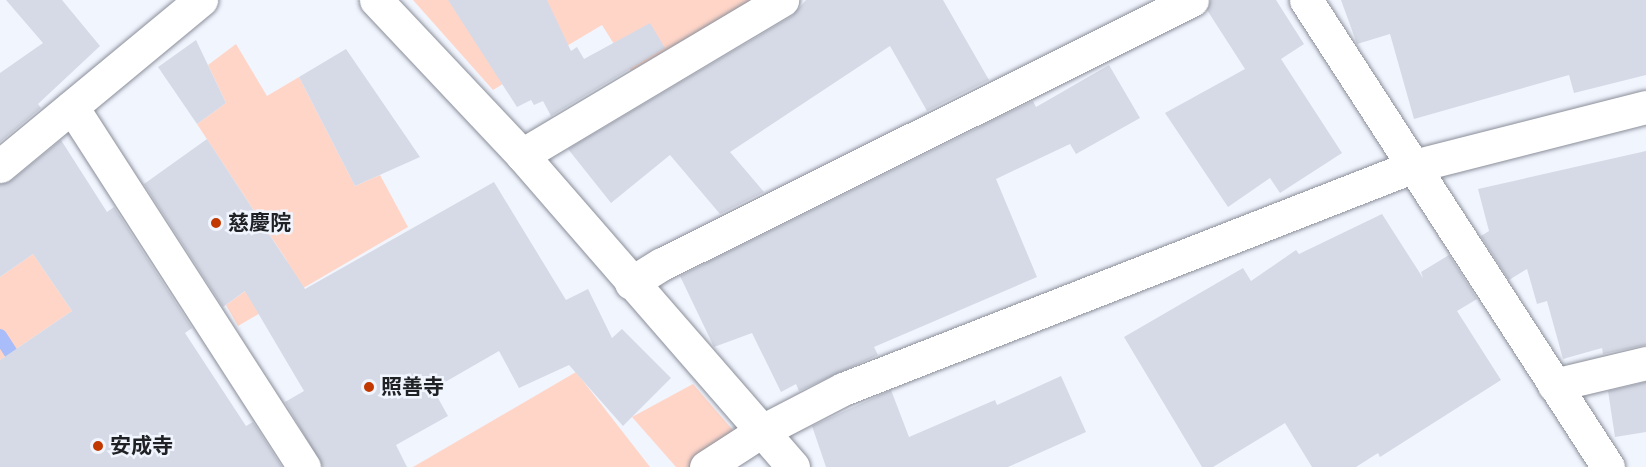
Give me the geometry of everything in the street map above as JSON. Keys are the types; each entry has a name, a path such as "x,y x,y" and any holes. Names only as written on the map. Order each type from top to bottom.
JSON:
{"street":[{"path":"0,166 201,0"},
{"path":"376,0 522,155 631,284 793,467"},
{"path":"522,155 782,0"},
{"path":"631,284 662,264 1192,0"},
{"path":"1306,0 1608,467"},
{"path":"72,107 304,467"},
{"path":"706,467 760,432 843,389 1414,166 1646,107"},
{"path":"1554,385 1646,363"}],"shaded area":[{"path":"413,0 752,0 631,71 602,25 493,90"},
{"path":"236,44 267,96 299,77 355,186 380,175 408,227 238,326 226,305 287,261 197,124 226,103 208,65"},
{"path":"33,254 72,311 0,360 0,277"},
{"path":"576,372 650,467 413,467"},
{"path":"693,384 744,443 706,467 676,467 632,417"}],"building":[{"path":"6,0 62,0 100,46 38,104 41,108 0,142 0,73 43,43"},
{"path":"448,0 547,0 571,51 577,47 584,59 650,23 665,48 551,116 543,101 534,105 531,100 517,107"},
{"path":"806,0 943,0 989,80 927,111 890,46 730,152 764,192 720,214 670,155 611,203 568,149 792,16"},
{"path":"1211,0 1276,0 1304,44 1281,59 1342,153 1280,193 1270,178 1228,207 1165,113 1245,69 1207,10"},
{"path":"1341,0 1646,0 1646,75 1574,93 1569,75 1414,119 1390,34 1357,44"},
{"path":"196,40 226,103 197,124 158,67"},
{"path":"346,49 420,157 355,186 299,77"},
{"path":"1109,65 1140,118 1076,154 1070,144 996,179 1037,277 874,347 878,355 799,391 796,384 781,392 752,333 714,347 680,276 1033,101 1036,107"},
{"path":"207,139 305,289 494,182 566,300 588,289 612,338 622,329 671,378 623,426 569,365 519,388 499,351 433,389 448,416 396,445 407,467 323,467 285,402 304,391 245,291 223,307 144,184"},
{"path":"61,140 107,212 114,207 192,328 185,333 246,426 253,422 282,467 0,467 0,360 72,311 33,254 0,277 0,184 12,180"},
{"path":"1646,151 1646,345 1603,354 1602,348 1563,359 1547,301 1537,304 1527,269 1509,280 1481,236 1489,231 1478,189"},
{"path":"1382,214 1423,278 1421,272 1449,255 1477,299 1457,311 1501,380 1380,457 1378,453 1356,467 1312,467 1285,423 1213,467 1202,467 1124,337 1243,268 1251,281 1296,250 1299,254"},
{"path":"1061,376 1086,432 1008,467 826,467 812,426 891,390 909,437 995,400 997,405"},
{"path":"1646,382 1646,432 1615,437 1608,391"}],"waterway":[{"path":"0,336 20,367"}],"place":[{"name":"慈慶院","path":"216,223"},
{"name":"照善寺","path":"369,387"},
{"name":"安成寺","path":"98,446"}]}
